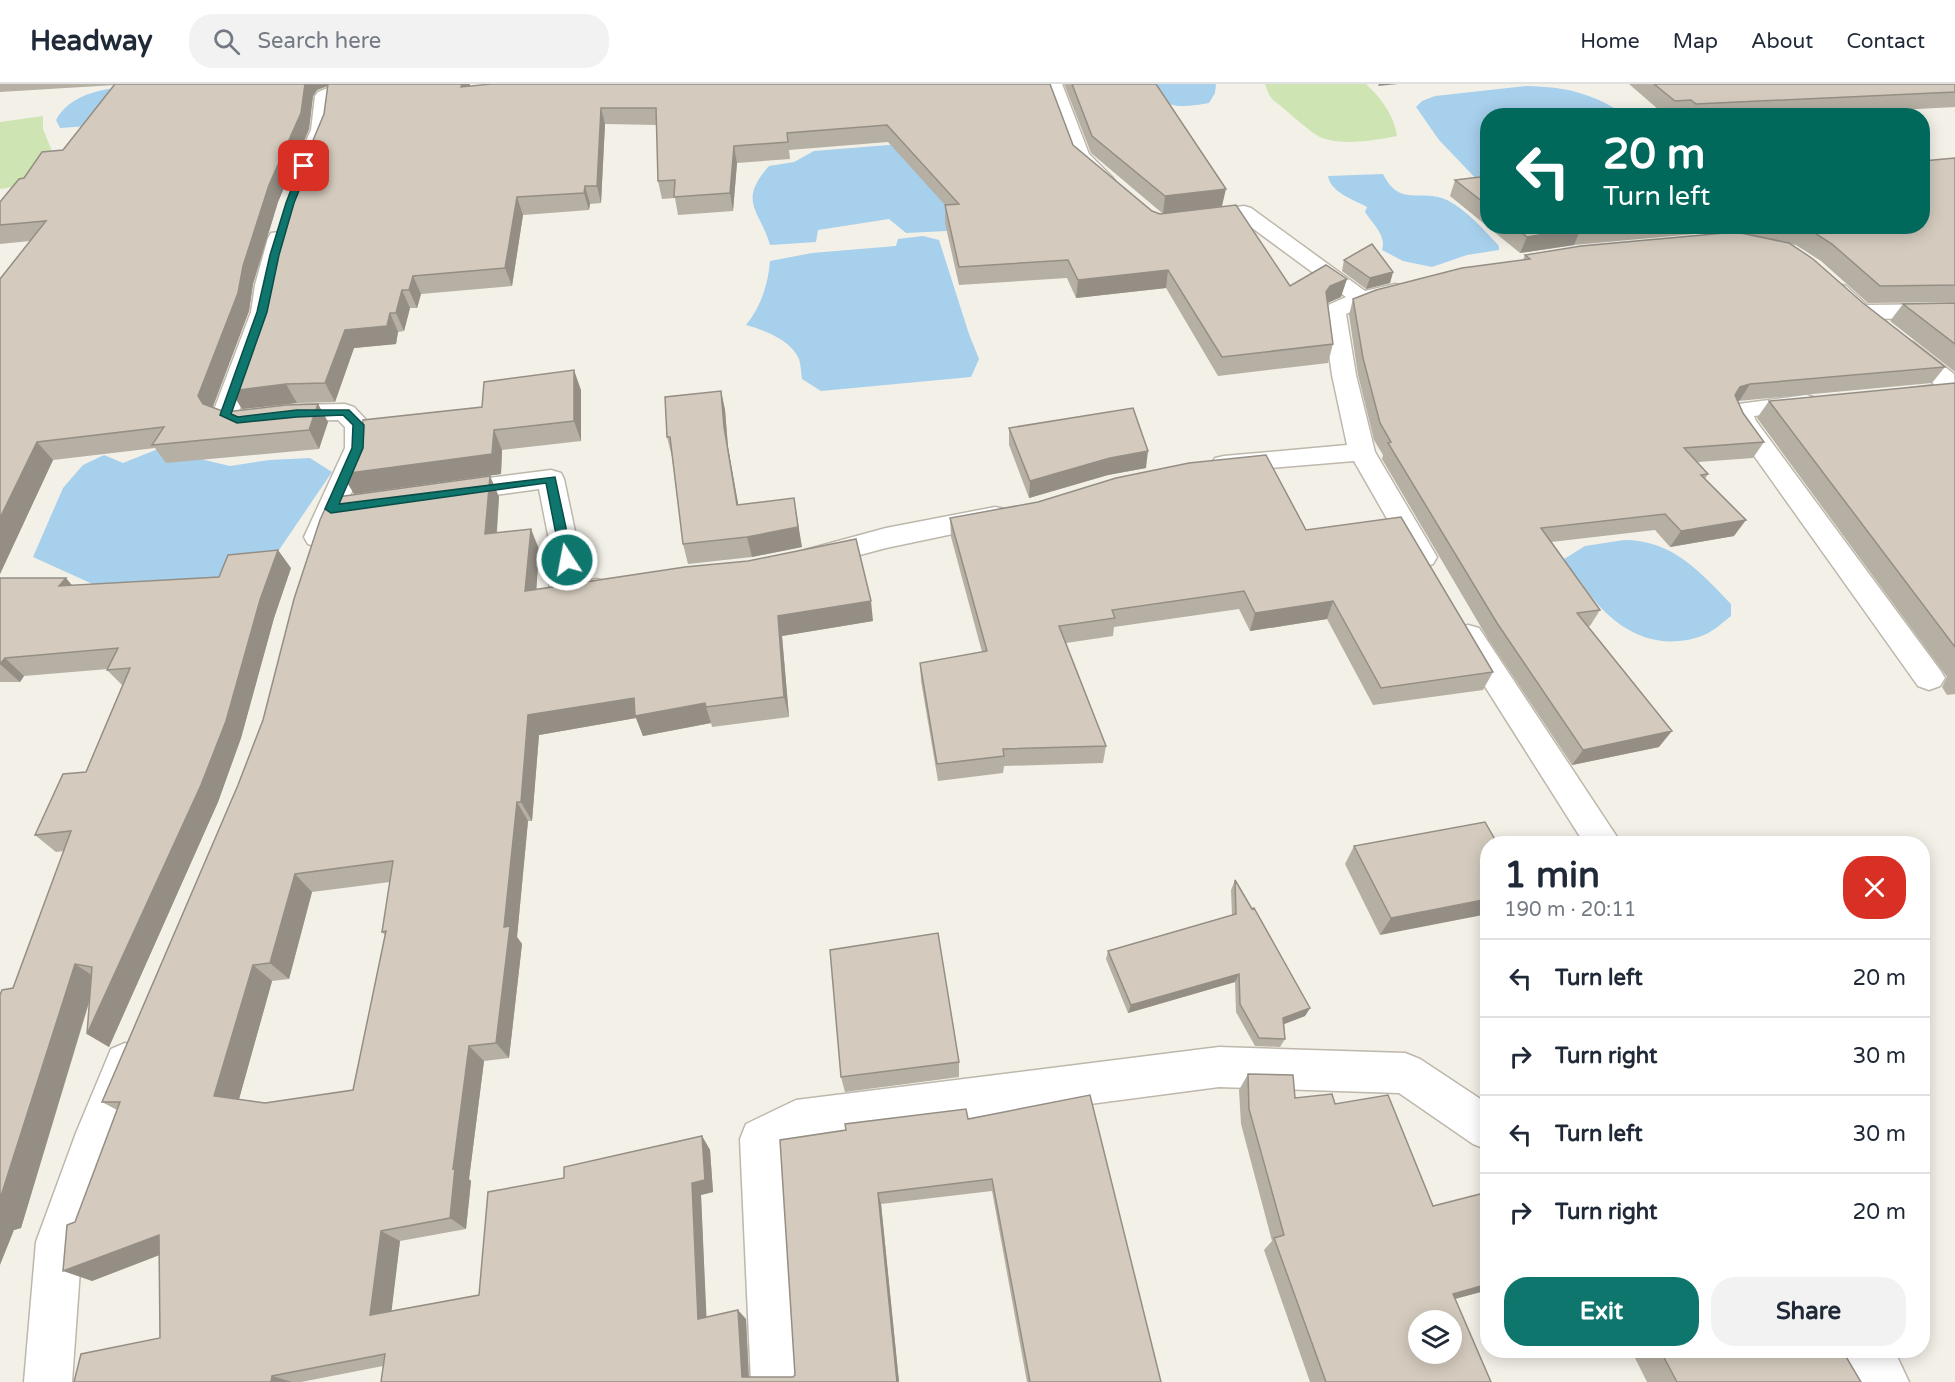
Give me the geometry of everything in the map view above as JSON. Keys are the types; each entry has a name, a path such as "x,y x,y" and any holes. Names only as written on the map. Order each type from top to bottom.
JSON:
{"street":[{"path":"309,562 358,448 358,425 345,412 297,413 237,420 225,415 262,312 266,285 292,198 320,130 324,96 346,87 366,84"},
{"path":"1050,84 1056,88 1080,156 1118,191"},
{"path":"1179,220 1244,212 1362,299"},
{"path":"1821,275 1861,312 1945,379 1950,391 1893,396"},
{"path":"1418,285 1362,299 1334,311 1344,375 1362,452 1436,580"},
{"path":"1861,312 1955,310"},
{"path":"1835,401 1740,410 1743,422 1929,678"},
{"path":"1196,469 1217,465 1362,452"},
{"path":"419,497 551,479 567,560 563,595 627,584"},
{"path":"331,509 363,505"},
{"path":"784,562 886,538 1015,512"},
{"path":"1458,619 1598,836"},
{"path":"48,1382 59,1242 97,1133 137,1034"},
{"path":"775,1382 762,1139 796,1120 1219,1067 1405,1073 1480,1124"},
{"path":"1872,1358 1885,1382"}],"green space":[{"path":"1265,84 1366,84 1386,107 1397,136 1347,142 1318,136 1274,101"},
{"path":"43,116 43,129 52,151 33,184 0,189 0,122"}],"water":[{"path":"1150,84 1216,84 1215,93 1209,103 1185,106 1173,105 1162,100"},
{"path":"1527,86 1579,93 1614,108 1480,108 1480,183 1439,140 1416,107 1422,101 1435,96"},
{"path":"114,88 102,125 60,128 56,120 67,106 81,97"},
{"path":"900,144 936,186 952,221 947,231 906,233 889,219 818,230 816,242 770,245 753,198 759,178 769,166 794,162 814,151"},
{"path":"1383,174 1396,191 1447,200 1480,226 1480,234 1488,234 1499,246 1499,250 1467,255 1432,267 1403,261 1382,250 1382,240 1378,230 1365,212 1367,207 1338,191 1333,187 1328,176"},
{"path":"923,236 939,240 979,359 971,377 821,391 802,379 799,359 790,346 769,333 746,325 763,295 770,261 812,253 896,246 898,239"},
{"path":"158,449 230,466 269,460 310,458 332,472 279,550 249,581 108,591 33,557 63,488 83,465 104,455 123,463"},
{"path":"1624,540 1641,541 1657,546 1684,560 1708,580 1731,604 1731,616 1708,633 1685,640 1650,639 1620,624 1594,600 1564,559 1585,546"}],"building":[{"path":"115,84 305,84 301,113 269,185 243,266 238,293 198,396 203,404 225,412 318,404 309,430 152,445 164,427 37,442 0,518 0,279 46,221 0,225 0,202 19,179 24,178 42,152 63,150"},
{"path":"328,84 462,84 461,87 491,84 1050,84 1073,145 1152,211 1160,214 1236,205 1290,286 1326,265 1347,279 1330,286 1326,292 1333,344 1222,357 1168,270 1078,280 1068,260 959,267 945,205 959,204 887,125 787,133 788,142 734,146 730,193 674,197 675,180 658,181 656,108 601,108 597,186 585,186 584,193 517,197 505,268 413,276 409,290 402,290 396,313 390,313 387,326 345,330 325,383 286,384 231,391 265,295 269,267 294,186 324,114"},
{"path":"1072,84 1156,84 1226,189 1165,196 1092,136"},
{"path":"1654,84 1955,84 1955,92 1696,104 1691,100 1675,101"},
{"path":"1955,158 1955,285 1880,286 1832,244 1816,234 1930,234 1930,160"},
{"path":"1480,177 1480,200 1455,180"},
{"path":"1523,234 1545,234 1527,237"},
{"path":"1714,234 1746,234 1789,243 1813,259 1863,303 1945,367 1750,384 1740,387 1735,395 1743,413 1764,442 1684,448 1708,474 1701,475 1746,520 1681,531 1665,514 1541,528 1600,610 1577,613 1672,731 1583,750 1497,623 1388,443 1391,442 1380,423 1363,358 1353,299 1376,290 1462,268 1530,259 1525,255 1581,246"},
{"path":"1372,244 1393,272 1370,278 1344,260"},
{"path":"1955,303 1955,344 1903,304"},
{"path":"574,370 574,421 494,430 492,454 342,474 362,429 363,420 482,407 484,382"},
{"path":"1955,383 1955,647 1769,401"},
{"path":"721,391 724,427 737,505 794,498 798,527 747,537 683,544 670,437 667,437 665,397"},
{"path":"1133,408 1148,451 1110,458 1030,481 1009,428"},
{"path":"1266,455 1306,530 1401,517 1493,672 1381,688 1333,601 1255,613 1244,591 1112,610 1115,618 1059,626 1106,746 1003,749 1004,756 937,764 920,663 987,651 950,518 1038,502 1116,478 1189,463"},
{"path":"490,476 485,534 531,529 525,591 685,567 748,561 856,539 871,601 778,616 784,697 706,707 705,703 635,716 634,698 528,715 521,802 517,802 504,927 510,926 496,1043 469,1046 453,1169 455,1168 450,1218 381,1231 370,1315 479,1295 488,1192 564,1178 564,1167 702,1136 705,1180 692,1183 698,1319 738,1310 742,1377 793,1377 795,1375 780,1140 846,1130 845,1124 966,1109 968,1119 1090,1095 1161,1382 1030,1382 992,1179 878,1193 897,1382 381,1382 385,1354 272,1376 271,1382 74,1382 81,1354 160,1338 159,1235 63,1271 67,1225 75,1222 120,1102 102,1102 238,785 263,720 294,599 320,520 330,498","holes":["393,861 382,932 386,931 353,1090 265,1103 214,1096 253,965 270,963 295,874"]},
{"path":"278,550 260,600 226,721 201,785 87,1034 92,967 75,964 0,1199 0,995 2,990 13,988 71,831 35,835 63,774 86,772 130,668 107,670 118,648 5,658 0,664 0,578 66,578 59,586 219,577 228,555"},
{"path":"1485,822 1493,836 1480,836 1480,901 1391,918 1354,846"},
{"path":"1235,880 1252,909 1254,908 1310,1008 1283,1018 1285,1039 1259,1038 1240,1004 1239,974 1131,1005 1108,951 1236,914"},
{"path":"938,933 959,1062 841,1077 830,950"},
{"path":"1248,1074 1293,1075 1295,1098 1332,1094 1335,1104 1388,1095 1433,1206 1480,1194 1480,1286 1453,1294 1460,1310 1408,1310 1408,1364 1462,1364 1462,1315 1491,1382 1326,1382 1274,1238 1284,1235 1249,1109"},
{"path":"1664,1358 1847,1358 1861,1382 1677,1382"}],"route":[{"path":"304,166 274,255 262,312 249,346 242,375 225,415 237,420 297,413 345,412 358,425 358,448 331,509 551,479 567,560"}]}
